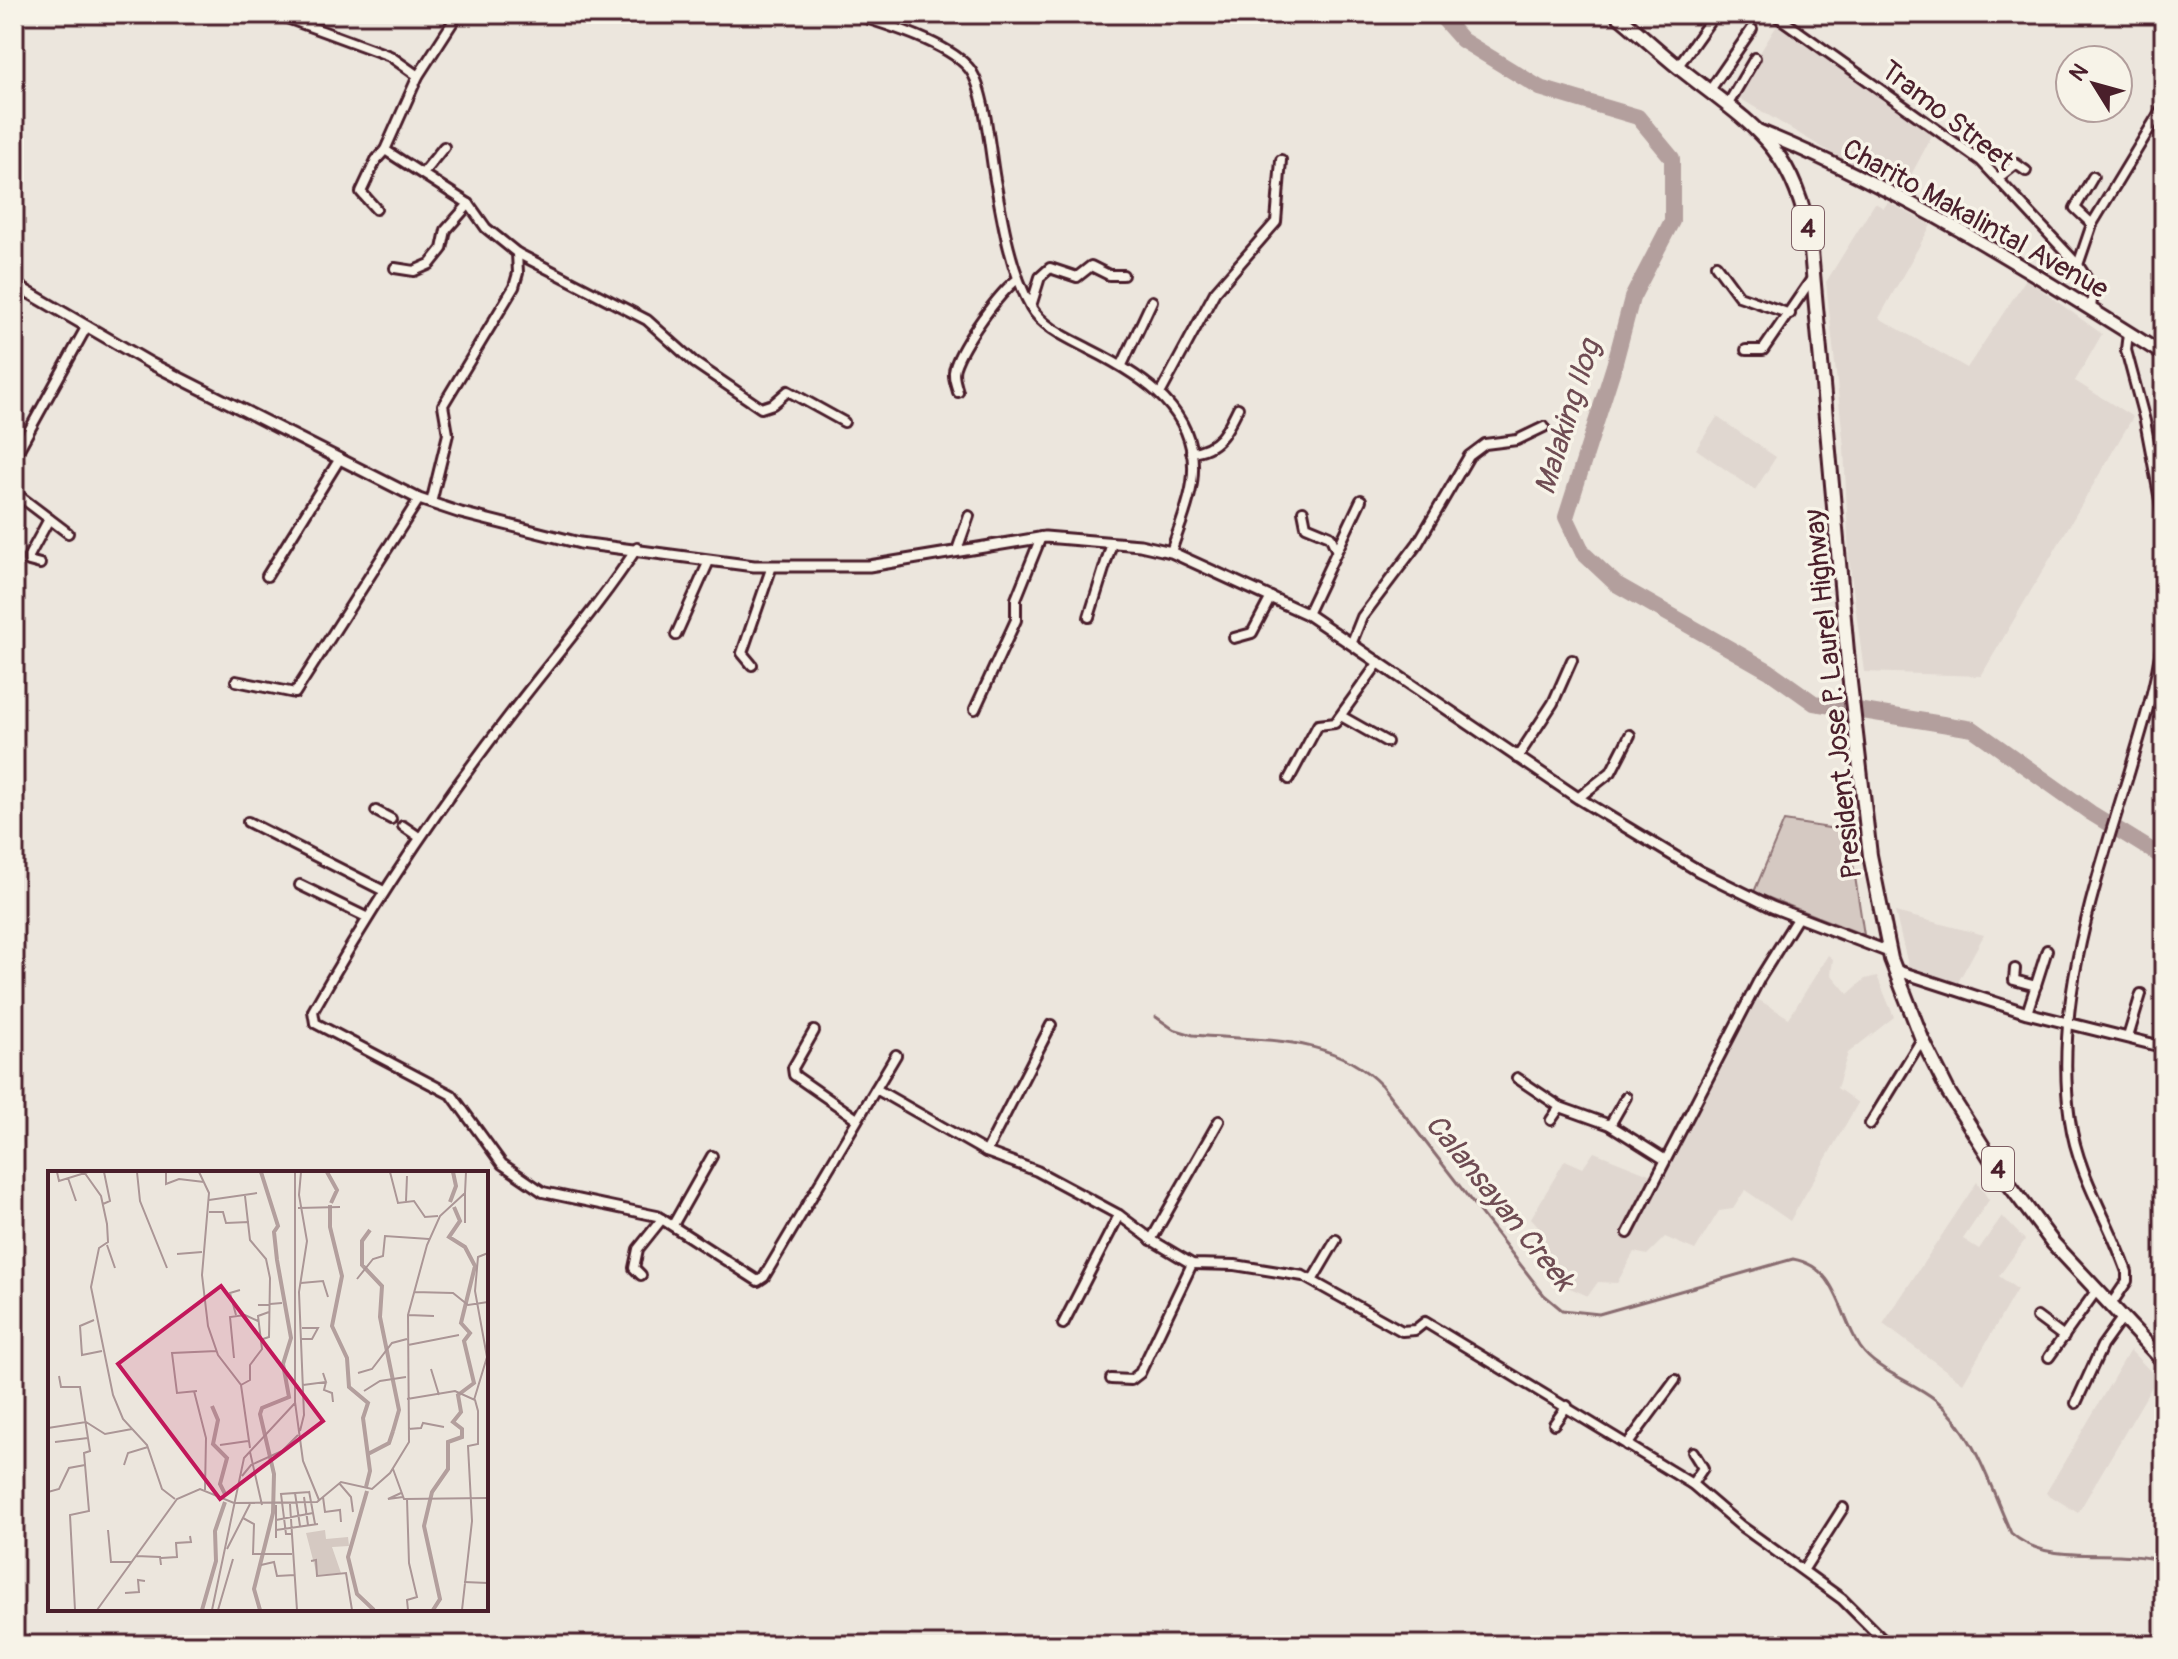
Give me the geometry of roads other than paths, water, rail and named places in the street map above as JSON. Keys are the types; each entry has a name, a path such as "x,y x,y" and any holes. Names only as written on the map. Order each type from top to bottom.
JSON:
{"highway":[{"name":"President Jose P. Laurel Highway","path":"1616,14 1759,131 1782,158 1794,179 1806,217 1849,674 1870,855 1889,952 1922,1039 1949,1093 1994,1164 2036,1223 2164,1362"}],"main road":[{"name":"Charito Makalintal Avenue","path":"1759,131 1831,163 1956,228 2164,355"}],"street":[{"path":"276,14 390,56 418,76"},
{"path":"376,209 361,192 376,160 385,150 418,76 458,14"},
{"path":"1678,66 1715,14"},
{"name":"Tramo Street","path":"1774,14 1962,147 1998,178 2078,265 2093,288 2091,310"},
{"path":"857,15 948,52 969,67 987,127 996,185 1018,279 1031,306 1049,326 1122,365 1161,392 1177,413 1191,452 1192,484 1171,552"},
{"path":"1710,90 1752,29"},
{"path":"1728,104 1755,58"},
{"path":"2078,265 2092,224 2164,105"},
{"path":"423,173 444,147"},
{"path":"385,150 469,204 486,228 517,253 647,320 695,363 761,408 773,404 788,391 844,422"},
{"path":"1161,392 1215,292 1276,222 1281,160"},
{"path":"1998,178 2016,164 2026,171"},
{"path":"2092,224 2075,208 2093,177"},
{"path":"395,268 414,271 430,264 442,249 446,230 469,204"},
{"path":"431,503 448,434 443,405 514,287 517,253"},
{"path":"1716,265 1739,296 1790,314"},
{"path":"1031,306 1040,277 1050,268 1077,277 1091,266 1109,275 1123,275"},
{"path":"1746,350 1761,352 1813,277"},
{"path":"958,392 954,374 960,357 1003,293 1018,279"},
{"path":"15,286 150,363 419,499 580,543 637,548 709,561 772,566 869,566 1041,537 1171,552 1307,614 1578,798 1699,871 1798,917 1889,952"},
{"path":"1122,365 1152,301"},
{"path":"14,458 87,326"},
{"path":"2128,333 2126,350 2149,436 2164,521"},
{"path":"1191,452 1209,449 1217,443 1238,408"},
{"path":"1352,642 1362,617 1418,543 1469,456 1485,444 1517,440 1544,427"},
{"path":"267,576 339,460"},
{"path":"14,492 68,533"},
{"path":"236,681 295,693 419,499"},
{"path":"1307,614 1361,500"},
{"path":"1303,511 1306,526 1330,536 1336,549"},
{"path":"957,550 969,516"},
{"path":"40,564 29,561 29,556 49,519"},
{"path":"975,709 1016,620 1016,599 1041,537"},
{"path":"1089,617 1112,543"},
{"path":"637,548 604,600 512,711 419,837 366,917 313,1011 315,1023 452,1095 502,1164 543,1192 662,1219 754,1279 762,1280 896,1055"},
{"path":"676,635 709,561"},
{"path":"752,665 742,653 772,566"},
{"path":"1234,638 1252,633 1271,597"},
{"path":"2110,1306 2127,1281 2127,1272 2090,1191 2074,1141 2065,1075 2067,1024 2100,874 2158,668 2164,623"},
{"path":"1517,758 1553,703 1572,660"},
{"path":"1289,779 1318,725 1332,724 1341,716 1379,662"},
{"path":"1341,716 1387,742"},
{"path":"1578,798 1611,772 1630,735"},
{"path":"376,811 391,819"},
{"path":"248,822 384,891"},
{"path":"403,826 419,837"},
{"path":"300,885 366,917"},
{"path":"1628,1233 1760,978 1798,917"},
{"path":"2027,1013 2047,950"},
{"path":"2015,969 2014,980 2036,986"},
{"path":"1895,970 2027,1013 2164,1047"},
{"path":"2128,1037 2141,994"},
{"path":"986,1152 1051,1025"},
{"path":"814,1031 793,1068 794,1075 857,1119"},
{"path":"1870,1124 1922,1039"},
{"path":"1517,1078 1560,1107 1610,1125 1664,1159"},
{"path":"876,1089 986,1152 1037,1171 1119,1215 1151,1240 1192,1264 1270,1269 1313,1279 1402,1331 1415,1330 1427,1322 1486,1361 1567,1406 1692,1484 1741,1526 1804,1569 1888,1645"},
{"path":"1610,1125 1626,1097"},
{"path":"1551,1120 1560,1107"},
{"path":"1151,1240 1219,1121"},
{"path":"673,1225 712,1156"},
{"path":"1063,1324 1119,1215"},
{"path":"641,1275 634,1268 635,1257 662,1219"},
{"path":"1313,1279 1336,1240"},
{"path":"1111,1379 1131,1380 1140,1373 1192,1264"},
{"path":"2049,1357 2096,1291"},
{"path":"2037,1317 2064,1337"},
{"path":"2076,1403 2102,1346 2122,1318"},
{"path":"1627,1445 1675,1380"},
{"path":"1554,1424 1567,1406"},
{"path":"1692,1484 1703,1468 1693,1452"},
{"path":"1804,1569 1843,1508"}],"waterway":[{"name":"Malaking Ilog","path":"1439,14 1462,40 1540,88 1638,117 1672,158 1672,221 1632,298 1566,517 1583,553 1616,584 1769,671 1814,703 1973,729 2091,813 2164,858"},
{"name":"Calansayan Creek","path":"1156,1017 1173,1029 1193,1035 1294,1043 1341,1057 1363,1069 1382,1086 1544,1295 1562,1310 1599,1314 1793,1259 1808,1264 1828,1281 1867,1356 1936,1400 1950,1413 1981,1462 2011,1533 2027,1544 2064,1554 2125,1555 2164,1562"}]}
